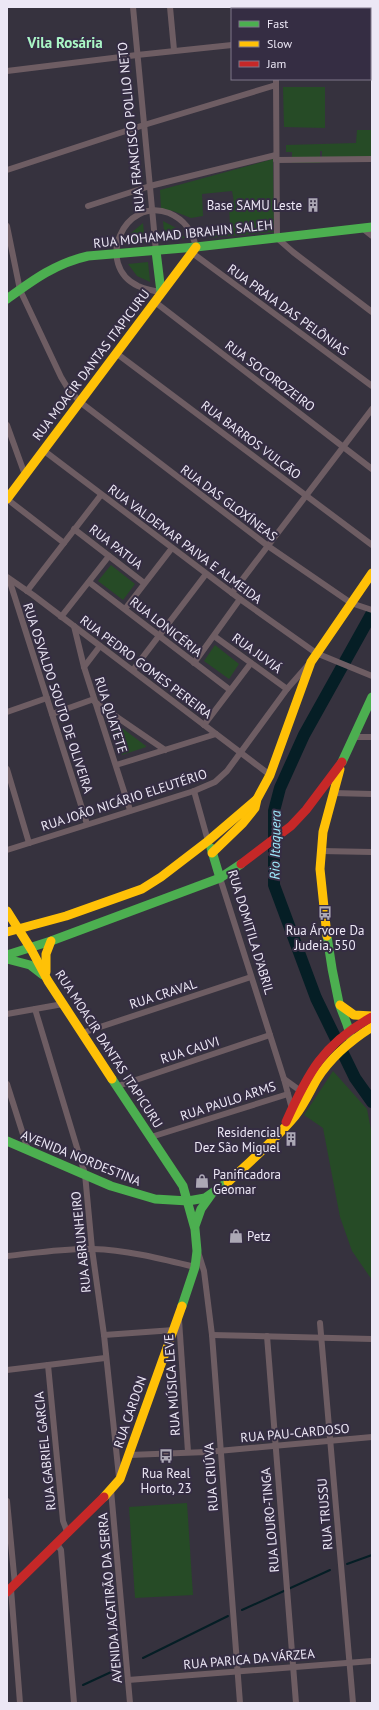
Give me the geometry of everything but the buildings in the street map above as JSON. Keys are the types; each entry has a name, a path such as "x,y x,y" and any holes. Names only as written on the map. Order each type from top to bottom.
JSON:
{"street":[{"name":"RUA FRANCISCO POLILO NETO","path":"133,7 161,292"},
{"path":"170,7 174,50"},
{"path":"7,70 137,54 231,45"},
{"path":"7,170 276,82 277,238 293,252 372,312"},
{"path":"88,206 150,186 276,157 372,159"},
{"path":"161,292 148,290 136,285 126,277 119,266 116,254 117,244 120,234 126,225 133,218 142,213 152,211 165,212 177,216 186,224 193,235 194,250"},
{"name":"RUA DAS GLOXÍNEAS","path":"7,226 20,290 66,387 80,402 268,546 351,603 372,610"},
{"name":"RUA MOHAMAD IBRAHIN SALEH","path":"8,296 20,290 41,274 63,262 88,256 194,250 277,238 372,227"},
{"path":"362,228 372,236"},
{"name":"RUA MOACIR DANTAS ITAPICURU","path":"7,499 194,250"},
{"name":"RUA PRAIA DAS PELÔNIAS","path":"194,250 372,386"},
{"name":"RUA SOCOROZEIRO","path":"155,302 372,469"},
{"name":"RUA BARROS VULCÃO","path":"116,353 372,545"},
{"path":"232,593 372,409"},
{"path":"7,425 25,475"},
{"name":"RUA VALDEMAR PAIVA E ALMEIDA","path":"43,450 240,600 316,653 369,675"},
{"path":"27,591 101,494"},
{"path":"7,499 64,543"},
{"name":"RUA PATUA","path":"74,529 144,583"},
{"path":"125,609 172,548"},
{"path":"62,617 109,556"},
{"path":"212,853 255,808 270,775 311,662 372,573"},
{"path":"133,670 206,574"},
{"name":"RUA PEDRO GOMES PEREIRA","path":"8,578 133,670 270,775"},
{"name":"RUA OSVALDO SOUTO DE OLIVEIRA","path":"8,578 87,824"},
{"name":"RUA LONICÉRIA","path":"89,582 230,690"},
{"path":"194,663 240,600"},
{"name":"RUA QUATETE","path":"74,626 84,667 130,810"},
{"name":"RUA JUVIÁ","path":"214,636 287,689"},
{"path":"84,667 100,646"},
{"name":"RUA JOÃO NICÁRIO ELEUTÉRIO","path":"7,850 194,791 208,786 220,779 241,753 287,689 311,662"},
{"path":"204,725 251,663"},
{"path":"350,1042 332,971 326,935 321,886 321,851 327,813 342,762 372,697"},
{"path":"7,712 47,698"},
{"path":"52,714 95,700 165,750"},
{"path":"116,765 216,734"},
{"path":"354,737 372,737"},
{"path":"7,955 51,941 220,878 262,850 291,826 306,810 342,762"},
{"path":"7,769 29,843"},
{"name":"RUA DOMITILA D'ABRIL","path":"194,791 208,841 284,1079 292,1109"},
{"path":"333,793 372,794"},
{"path":"7,932 19,930 66,916 142,889 161,877 208,841 258,799"},
{"path":"321,851 372,852"},
{"name":"RUA MOACIR DANTAS ITAPICURU","path":"7,911 31,948 48,981 183,1186 188,1201"},
{"path":"48,981 45,961 51,941"},
{"path":"7,959 30,965 38,970 48,981"},
{"name":"RUA CRAVAL","path":"82,1033 251,978"},
{"path":"7,1014 63,1004"},
{"path":"340,1005 354,1015 372,1017"},
{"name":"RUA ABRUNHEIRO","path":"35,1009 85,1174 92,1249 104,1335 105,1358 120,1479"},
{"name":"AVENIDA NORDESTINA","path":"7,1141 142,1196 155,1199 188,1201 211,1195 256,1157 296,1115 311,1072 324,1054 347,1032 372,1017"},
{"name":"AVENIDA NORDESTINA","path":"285,1125 292,1109 332,1060 350,1042 372,1027"},
{"name":"RUA CAUVI","path":"118,1086 270,1035"},
{"path":"284,1079 304,1093"},
{"path":"7,1084 28,1150"},
{"name":"RUA PAULO ARMS","path":"151,1137 288,1094"},
{"path":"195,1229 201,1209 211,1195"},
{"name":"RUA CARDON","path":"11,1588 68,1534 120,1479 179,1316 195,1267 197,1251 195,1229 188,1201"},
{"path":"7,1256 69,1249 92,1249 140,1255 195,1267"},
{"name":"RUA CRIÚVA","path":"197,1251 204,1271 212,1335 240,1703"},
{"name":"RUA MÚSICA LEVE","path":"179,1316 188,1452"},
{"name":"RUA TRUSSU","path":"320,1323 353,1703"},
{"path":"104,1335 174,1330"},
{"path":"212,1335 372,1339"},
{"name":"RUA LOURO-TINGA","path":"267,1336 296,1703"},
{"path":"7,1370 105,1358"},
{"name":"RUA GABRIEL GARCIA","path":"48,1365 63,1521 68,1534"},
{"name":"RUA PAU-CARDOSO","path":"129,1455 220,1450 372,1438"},
{"name":"AVENIDA JACATIRÃO DA SERRA","path":"111,1490 130,1703"},
{"path":"7,1501 11,1588 20,1703"},
{"path":"57,1544 61,1550 74,1703"},
{"name":"RUA PARICA DA VÁRZEA","path":"128,1680 372,1661"}],"green space":[{"path":"283,87 325,87 325,128 284,127"},
{"path":"357,130 372,130 372,157 322,158 322,151 320,151 320,163 292,163 292,152 286,152 286,145 356,143"},
{"path":"273,159 274,232 209,238 217,228 230,226 229,204 234,202 232,191 202,194 203,216 191,218 173,211 161,209 160,190"},
{"path":"163,221 176,228 185,238 165,240"},
{"path":"143,223 145,243 125,245 131,233"},
{"path":"148,262 150,282 137,276 128,264"},
{"path":"111,565 135,584 123,600 98,581"},
{"path":"215,645 239,664 229,679 204,661"},
{"path":"110,719 146,746 146,747 122,755"},
{"path":"333,1071 367,1109 372,1135 372,1280 352,1251 340,1217 323,1128 304,1115"},
{"path":"187,1503 193,1595 135,1598 129,1507"}],"waterway":[{"name":"Rio Itaquera","path":"372,613 304,735 280,788 274,811 274,885 316,998 355,1078 372,1102"},
{"path":"347,1564 372,1555"},
{"path":"242,1610 330,1570"},
{"path":"143,1658 228,1616"},
{"path":"83,1685 122,1667"}],"traffic: fast":[{"path":"7,299 45,273 76,259 88,256 196,247 372,227"},
{"path":"156,251 161,292"},
{"path":"342,762 372,697"},
{"path":"211,848 220,878"},
{"path":"7,955 51,941 220,878 241,864"},
{"path":"327,936 339,1003 348,1026 351,1041"},
{"path":"7,959 30,965 43,975"},
{"path":"112,1079 183,1186 195,1229 197,1251 195,1267 182,1306"},
{"path":"7,1141 111,1186 155,1199 188,1201 205,1198 228,1182"},
{"path":"195,1226 201,1209 211,1195"}],"traffic: slow":[{"path":"7,499 196,247"},
{"path":"212,853 243,823 255,808 257,799 270,775 311,662 372,573"},
{"path":"327,936 320,869 323,832 340,769"},
{"path":"7,932 66,916 142,889 161,877 208,841 256,800"},
{"path":"7,911 31,949 48,981 112,1079"},
{"path":"46,972 46,954 51,941"},
{"path":"340,1005 354,1015 372,1016"},
{"path":"228,1182 271,1142 295,1116 322,1071 328,1064 356,1038 372,1027"},
{"path":"104,1497 120,1479 182,1306"}],"traffic: jam":[{"path":"241,864 291,826 306,810 342,762"},
{"path":"286,1122 310,1074 319,1061 341,1038 355,1027 372,1017"},
{"path":"7,1592 104,1497"}],"place":[{"name":"Base SAMU Leste","path":"313,205"},
{"name":"Rua Árvore Da Judeia, 550","path":"325,913"},
{"name":"Residencial Dez São Miguel","path":"291,1139"},
{"name":"Panificadora Geomar","path":"202,1181"},
{"name":"Petz","path":"236,1236"},
{"name":"Rua Real Horto, 23","path":"166,1456"}],"district":[{"name":"Vila Rosária","path":"65,42"}]}
